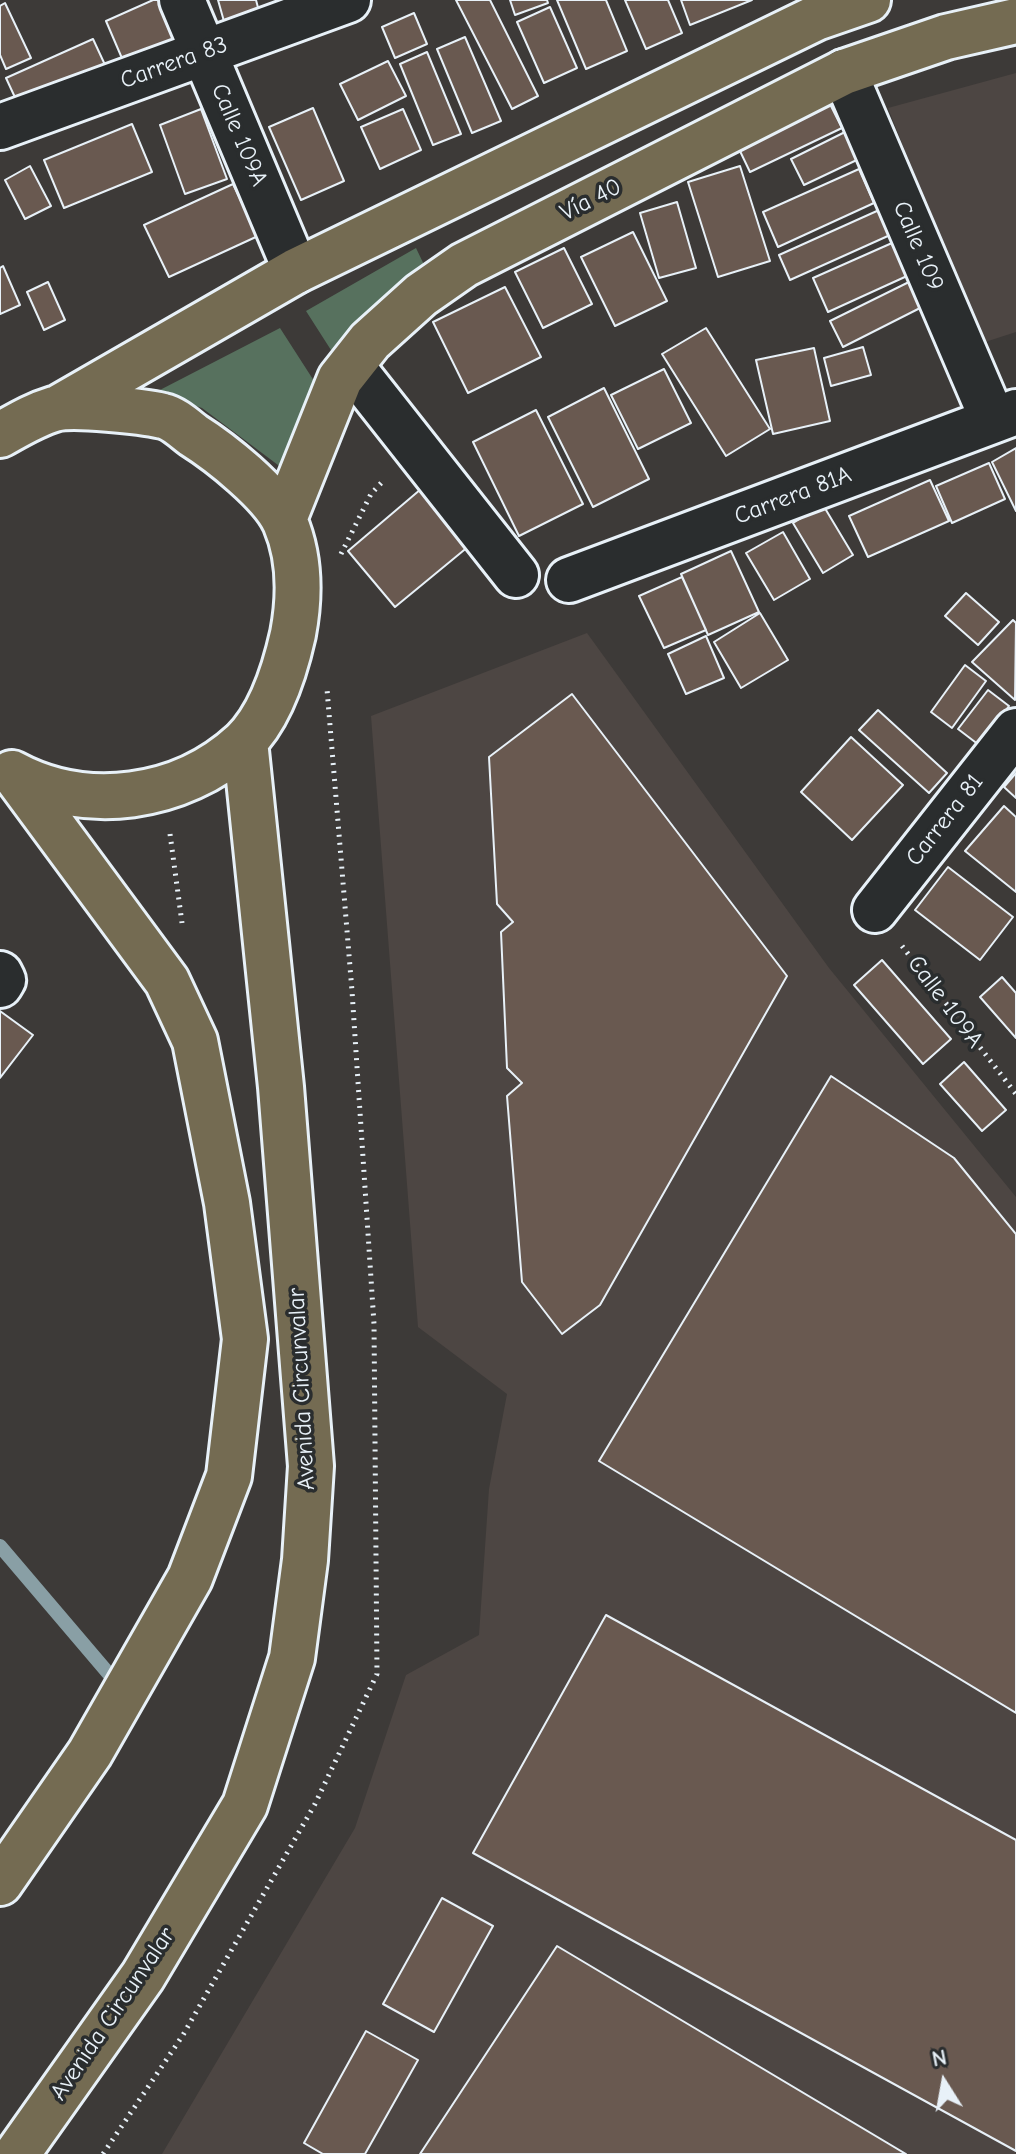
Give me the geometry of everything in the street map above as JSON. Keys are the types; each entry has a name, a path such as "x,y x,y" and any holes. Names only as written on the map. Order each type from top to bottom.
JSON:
{"highway":[{"path":"22,422 296,271 810,9 868,0"},
{"name":"Vía 40","path":"284,519 340,379 370,341 421,295 464,265 844,72 946,37 1016,21"},
{"path":"8,770 61,792 110,797 159,790 205,771 245,741 272,701 288,659 297,613 297,564 284,519 251,480 209,445 166,416 22,422"},
{"name":"Avenida Circunvalar","path":"17,2154 143,1976 245,1805 292,1658 305,1560 311,1466 281,1087 245,741"},
{"path":"0,1883 90,1753 190,1578 229,1476 245,1339 227,1203 195,1041 167,981 8,770"}],"street":[{"name":"Calle 109A","path":"182,0 296,271"},
{"name":"Carrera 83","path":"0,127 348,0"},
{"name":"Calle 109","path":"844,72 1005,416"},
{"path":"352,367 516,575"},
{"name":"Carrera 81A","path":"569,580 1005,416"},
{"name":"Carrera 81","path":"875,910 1016,731"},
{"path":"0,974 3,980 0,985"}],"path":[{"path":"159,790 167,816 182,923"},
{"name":"Calle 109A","path":"875,910 1016,1094"}],"shaded area":[{"path":"1016,73 1016,332 982,343 888,108"},
{"path":"587,633 829,968 1016,1197 1016,2154 162,2154 355,1828 406,1675 479,1635 489,1489 507,1394 418,1327 371,716"}],"green space":[{"path":"416,248 428,273 338,361 306,311"},
{"path":"280,328 316,384 282,468 202,408 156,392"}],"building":[{"path":"153,0 161,0 179,38 124,63 106,21"},
{"path":"218,0 256,0 260,15 225,25"},
{"path":"456,0 490,0 538,96 512,109"},
{"path":"510,0 547,0 548,3 515,15"},
{"path":"557,0 606,0 627,51 586,69"},
{"path":"625,0 668,0 682,33 646,49"},
{"path":"681,0 752,0 690,25"},
{"path":"5,3 31,58 6,69 0,55 0,6"},
{"path":"550,7 577,68 544,83 517,22"},
{"path":"414,13 427,44 395,58 382,27"},
{"path":"465,37 501,121 472,133 437,49"},
{"path":"93,39 106,67 19,106 6,78"},
{"path":"427,52 461,134 433,145 400,64"},
{"path":"388,61 406,96 358,120 340,84"},
{"path":"830,104 842,128 750,172 739,149"},
{"path":"313,108 344,181 301,200 269,127"},
{"path":"201,109 227,179 185,194 160,125"},
{"path":"403,109 421,150 380,169 361,127"},
{"path":"132,124 152,172 64,208 44,160"},
{"path":"847,131 861,158 804,185 791,159"},
{"path":"30,166 51,206 25,219 5,180"},
{"path":"740,166 770,261 718,277 688,182"},
{"path":"859,169 874,203 778,247 763,212"},
{"path":"233,184 258,236 169,277 144,225"},
{"path":"677,202 696,268 659,278 640,213"},
{"path":"888,206 899,231 790,280 779,255"},
{"path":"633,232 667,301 615,326 581,257"},
{"path":"892,243 907,276 828,312 813,278"},
{"path":"564,248 592,304 543,328 515,272"},
{"path":"3,266 20,305 0,314 0,268"},
{"path":"913,280 926,305 843,347 830,321"},
{"path":"48,282 65,320 44,330 27,292"},
{"path":"505,287 541,357 468,393 433,322"},
{"path":"706,328 770,429 726,456 662,354"},
{"path":"863,347 871,375 831,386 824,358"},
{"path":"814,348 830,421 773,434 756,360"},
{"path":"664,369 691,423 638,449 611,395"},
{"path":"604,388 649,479 593,507 548,417"},
{"path":"536,410 583,504 519,536 473,442"},
{"path":"1016,448 1016,511 992,462"},
{"path":"989,463 1005,499 952,523 936,486"},
{"path":"930,480 949,521 868,557 849,516"},
{"path":"421,489 469,546 395,607 348,551"},
{"path":"823,505 853,555 823,573 793,523"},
{"path":"783,532 810,579 774,600 746,553"},
{"path":"731,551 759,612 708,635 681,574"},
{"path":"682,577 706,630 664,648 639,596"},
{"path":"966,593 999,622 978,645 945,616"},
{"path":"760,613 788,660 741,688 714,642"},
{"path":"1013,620 1016,623 1015,700 972,662"},
{"path":"706,636 724,678 686,694 668,654"},
{"path":"965,665 986,681 952,728 931,712"},
{"path":"988,690 1009,706 979,745 958,729"},
{"path":"572,694 787,976 600,1305 562,1334 522,1282 507,1096 522,1083 507,1068 501,932 513,922 497,904 489,757"},
{"path":"878,710 947,773 929,793 859,730"},
{"path":"851,737 903,785 852,840 801,792"},
{"path":"1016,773 1016,798 1004,787"},
{"path":"1004,806 1016,817 1016,892 965,851"},
{"path":"948,867 1013,917 980,960 915,910"},
{"path":"882,960 951,1039 923,1064 854,985"},
{"path":"1002,977 1016,993 1016,1038 980,997"},
{"path":"0,1011 33,1035 0,1078"},
{"path":"964,1062 1006,1110 982,1131 940,1084"},
{"path":"831,1076 954,1158 1016,1234 1016,1713 599,1461"},
{"path":"606,1615 1016,1840 1016,2151 473,1853"},
{"path":"442,1898 493,1926 434,2032 383,2004"},
{"path":"557,1946 906,2154 420,2154"},
{"path":"366,2031 418,2060 365,2154 323,2154 304,2143"}],"waterway":[{"path":"0,1546 120,1687"}]}
